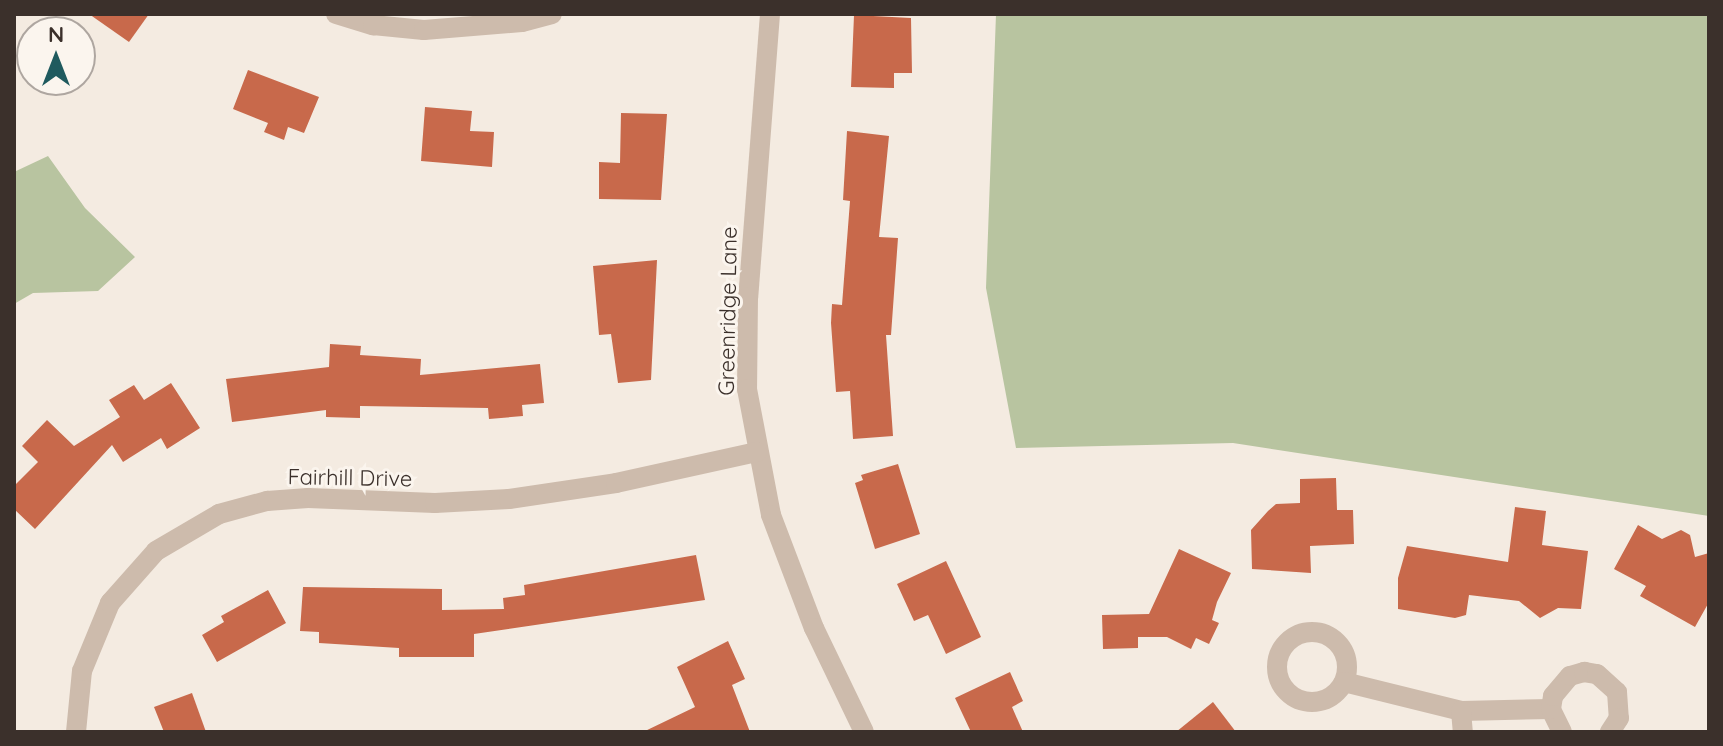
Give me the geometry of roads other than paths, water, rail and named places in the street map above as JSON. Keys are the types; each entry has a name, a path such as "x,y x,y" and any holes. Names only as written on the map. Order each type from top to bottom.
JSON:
{"street":[{"path":"336,14 373,25 424,30 522,22 552,14"},
{"name":"Greenridge Lane","path":"770,14 748,297 747,389 757,452 793,578 864,732"},
{"name":"Fairhill Drive","path":"76,732 82,671 110,603 156,551 219,514 267,501 308,498 435,503 509,499 616,483 757,452"},
{"path":"1562,732 1551,709 1553,696 1570,676 1597,674 1609,681 1621,705 1610,732"},
{"path":"1344,682 1461,711 1551,709"},
{"path":"1461,711 1463,732"}]}
